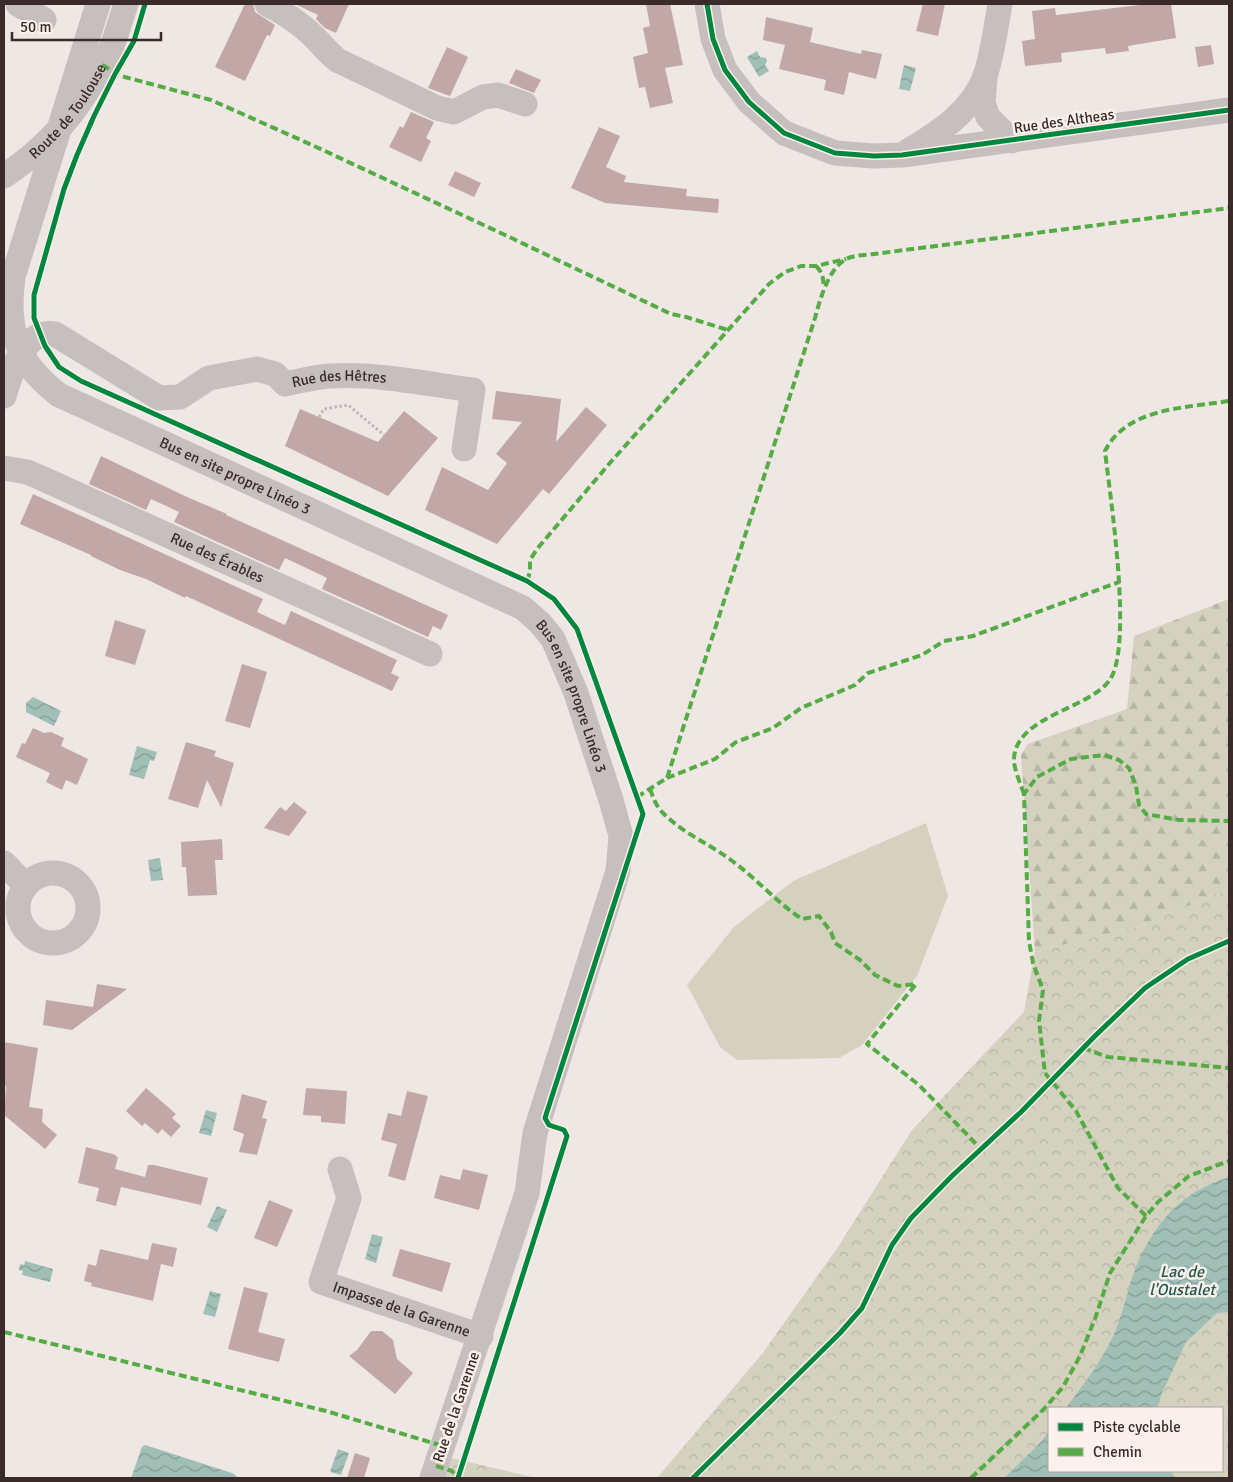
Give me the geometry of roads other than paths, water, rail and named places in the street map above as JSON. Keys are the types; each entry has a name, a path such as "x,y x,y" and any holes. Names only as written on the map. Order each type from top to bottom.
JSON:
{"street":[{"path":"18,4 44,20"},
{"path":"61,127 98,4"},
{"name":"Route de Toulouse","path":"4,176 44,146 74,112 93,84 114,42 126,4"},
{"path":"266,4 281,11 304,28 325,50 338,60 437,108 454,112 483,97 498,94 525,104"},
{"name":"Rue des Altheas","path":"707,4 713,39 725,70 749,102 784,134 835,153 874,156 902,155 1229,110"},
{"path":"1000,4 986,73 983,103 988,117 1012,141"},
{"path":"902,155 935,135 960,114 978,91 986,73"},
{"name":"Bus en site propre Linéo 3","path":"61,127 13,277 10,301 14,335 21,353 41,381 59,396 523,608 540,623 553,639 576,693 621,836 618,871 535,1133 528,1193 481,1336"},
{"name":"Rue des Hêtres","path":"4,396 13,367 30,342 46,333 55,334 160,398 180,396 209,378 257,369 275,374 284,384 304,379 331,376 368,376 472,390 464,449"},
{"name":"Rue des Érables","path":"4,468 27,472 39,477 430,654"},
{"path":"4,863 26,886"},
{"name":"Impasse de la Garenne","path":"340,1169 349,1198 321,1282 481,1336"},
{"name":"Rue de la Garenne","path":"432,1478 481,1336"}],"water":[{"path":"757,51 760,57 766,58 765,65 769,71 759,77 747,57"},
{"path":"904,65 916,68 910,91 899,89"},
{"path":"33,697 61,711 54,726 26,712 26,703"},
{"path":"137,746 157,752 154,761 150,760 144,779 129,775"},
{"path":"160,858 163,880 151,881 148,860"},
{"path":"206,1110 217,1113 211,1136 199,1133"},
{"name":"Lac de l'Oustalet","path":"1229,1177 1229,1312 1217,1313 1186,1342 1157,1407 1067,1407 1108,1347 1120,1319 1139,1260 1158,1226 1175,1207 1190,1195"},
{"path":"217,1206 227,1210 217,1232 207,1227"},
{"path":"372,1234 383,1237 376,1263 365,1259"},
{"path":"25,1261 53,1269 50,1282 22,1275 23,1271 19,1270 20,1264 24,1265"},
{"path":"210,1291 221,1294 215,1317 203,1314"},
{"path":"1048,1432 1048,1472 1171,1472 1176,1478 1004,1478 1040,1443"},
{"path":"145,1445 232,1473 239,1478 131,1478 142,1447"},
{"path":"338,1449 349,1453 341,1475 330,1472"}]}
